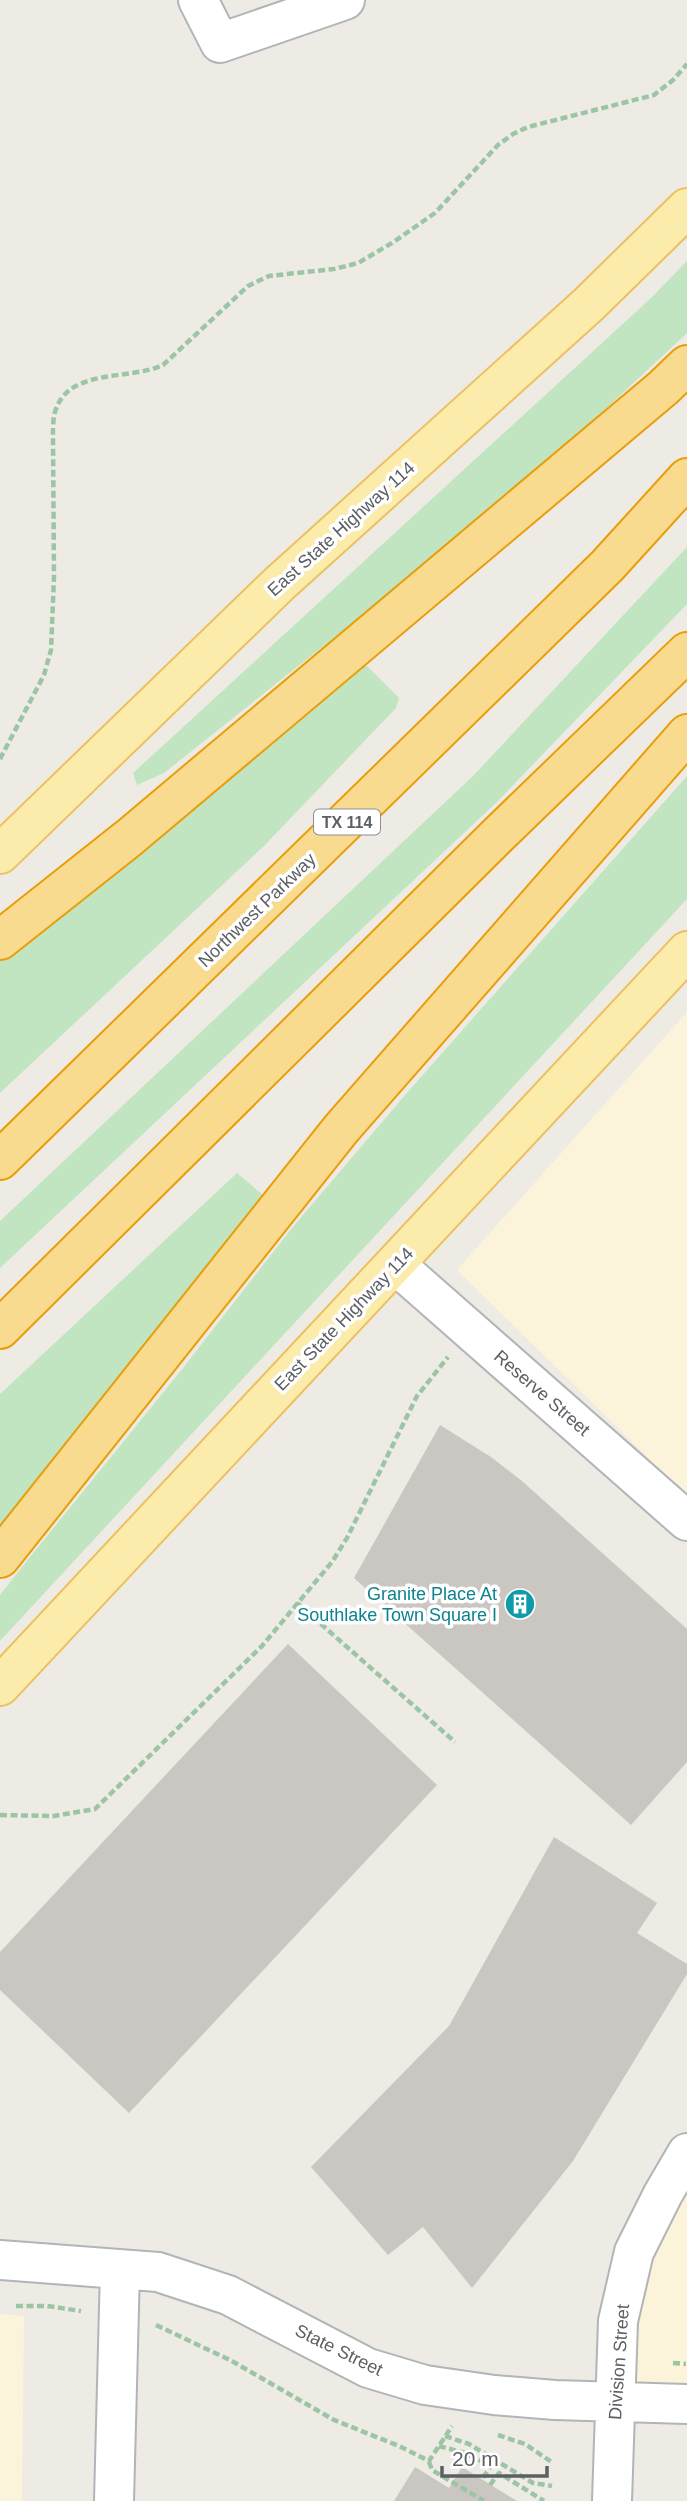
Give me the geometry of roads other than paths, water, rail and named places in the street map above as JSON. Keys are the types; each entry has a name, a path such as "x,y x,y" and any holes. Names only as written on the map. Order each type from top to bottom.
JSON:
{"highway":[{"path":"0,940 130,837 687,365"},
{"name":"Northwest Parkway","path":"0,1160 597,576 687,478"},
{"path":"0,1329 489,844 687,652"},
{"path":"0,1558 341,1129 687,734"}],"main road":[{"name":"East State Highway 114","path":"0,854 279,584 589,305 687,208"},
{"name":"East State Highway 114","path":"0,1686 687,951"}],"street":[{"path":"198,0 220,43 345,0"},
{"name":"Reserve Street","path":"396,1265 687,1521"},
{"name":"Division Street","path":"612,2501 618,2320 634,2252 687,2153"},
{"name":"State Street","path":"0,2260 158,2272 229,2295 368,2368 425,2385 494,2395 687,2404"},
{"path":"114,2501 120,2269"}],"place":[{"name":"Granite Place At Southlake Town Square I","path":"520,1604"}]}
